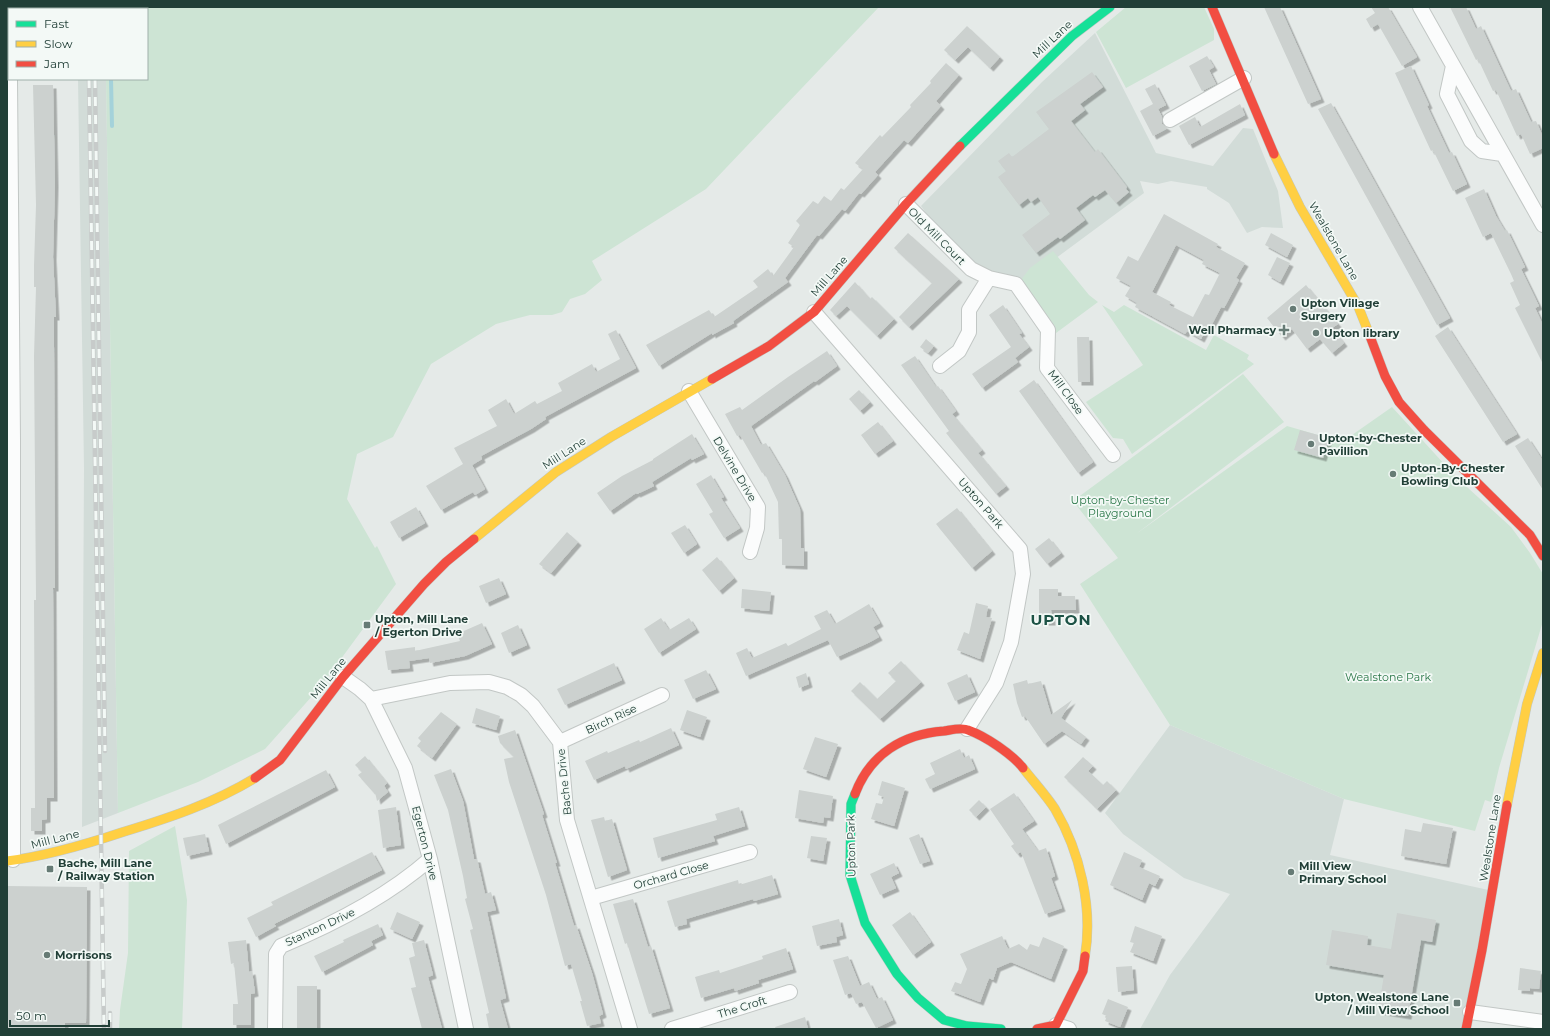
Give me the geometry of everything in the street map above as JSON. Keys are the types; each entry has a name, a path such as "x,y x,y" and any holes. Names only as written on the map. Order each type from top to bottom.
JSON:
{"street":[{"name":"Mill Lane","path":"10,861 70,850 175,816 230,793 266,771 280,760 343,678 424,584 446,562 502,514 556,472 689,391 769,346 814,312 906,204 973,132 1061,46 1110,7"},
{"name":"Wealstone Lane","path":"1212,7 1244,78 1271,147 1300,207 1358,306 1385,376 1399,402 1424,430 1530,535 1543,556"},
{"path":"1420,7 1543,224"},
{"path":"1453,66 1447,94 1471,141 1482,151 1502,154"},
{"path":"1170,120 1244,78"},
{"path":"10,80 10,861"},
{"name":"Old Mill Court","path":"906,204 970,270 989,278"},
{"path":"940,366 959,352 969,332 969,310 989,278"},
{"name":"Mill Close","path":"989,278 1016,284 1048,330 1047,368 1113,455"},
{"name":"Upton Park","path":"814,312 1020,549 1023,574 1011,642 996,683 967,729 925,732 897,743 875,760 860,781 851,804 850,875 865,923 897,974 918,998 944,1020 967,1026 1001,1029"},
{"name":"Delvine Drive","path":"689,391 758,507 757,528 750,552"},
{"name":"Wealstone Lane","path":"1466,1029 1485,938 1501,837 1525,710 1543,653"},
{"name":"Egerton Drive","path":"343,678 360,689 371,699 405,768 430,859 466,1029"},
{"name":"Bache Drive","path":"371,699 450,683 489,682 507,687 521,695 533,706 560,742 567,820 630,1029"},
{"name":"Birch Rise","path":"560,742 662,695"},
{"path":"967,729 998,747 1017,761 1054,808 1077,858 1087,909 1089,934 1083,971 1063,1027 1037,1029"},
{"name":"Orchard Close","path":"591,898 750,852"},
{"name":"Stanton Drive","path":"274,1029 276,954 281,946 364,906 410,876 430,859"},
{"path":"410,876 419,877 436,888"},
{"name":"The Croft","path":"672,1029 790,992"},
{"path":"1470,1012 1543,1022"}],"shaded area":[{"path":"1095,33 1156,153 1213,166 1243,128 1253,129 1278,191 1283,228 1262,227 1247,233 1229,203 1207,189 1207,187 1171,181 1158,184 1140,181 1144,193 1021,284 977,267 938,230 921,206 1042,82"},
{"path":"78,80 106,80 118,813 82,827 84,468"},
{"name":"Mill View Primary School","path":"1170,725 1344,799 1330,855 1493,891 1466,1029 1140,1029 1170,975 1230,894 1184,878 1123,834 1105,813"}],"green space":[{"path":"879,7 706,189 592,261 602,280 585,294 570,299 562,312 552,315 530,315 496,324 431,364 393,437 357,454 347,499 375,548 377,546 396,584 321,686 265,749 198,782 118,813 106,80 148,80 148,8 105,8"},
{"path":"1126,7 1204,7 1214,29 1214,40 1126,88 1096,32"},
{"path":"1053,251 1089,295 1098,302 1056,333 1054,325 1021,280 1030,268"},
{"path":"1102,305 1114,312 1124,305 1206,350 1214,335 1249,355 1247,359 1254,364 1132,454 1123,439 1113,438 1086,402 1143,365"},
{"path":"1243,374 1284,422 1136,534 1287,426 1342,442 1392,407 1457,478 1511,527 1543,574 1543,621 1499,768 1491,802 1485,800 1475,831 1344,799 1170,725 1080,584 1118,558 1073,501"},
{"path":"175,826 187,900 182,1029 119,1029 120,1010 128,953 129,851"}],"building":[{"path":"1264,7 1280,7 1321,99 1308,104"},
{"path":"1371,7 1388,7 1417,57 1402,66 1378,24 1371,28 1366,19 1375,13"},
{"path":"1450,7 1466,7 1476,29 1481,26 1511,91 1516,89 1531,122 1536,121 1543,137 1543,148 1530,154 1521,134 1517,136 1496,90 1493,91 1478,59 1476,60"},
{"path":"967,26 1000,57 990,68 968,47 955,60 944,50"},
{"path":"1207,56 1214,67 1209,70 1216,84 1202,91 1189,66"},
{"path":"946,63 959,75 936,101 941,106 908,143 904,140 875,172 878,175 861,194 859,193 845,211 842,209 819,236 817,235 785,278 788,282 733,321 734,323 712,335 712,333 659,366 646,345 709,310 714,317 758,287 753,281 768,269 773,276 794,247 788,243 800,225 796,221 813,201 818,204 824,196 831,201 841,188 844,190 863,169 855,163 880,135 882,137 911,107 910,105 931,83 930,81"},
{"path":"1411,66 1429,105 1427,106 1449,153 1452,152 1467,184 1453,191 1433,150 1431,151 1395,73"},
{"path":"1092,72 1103,87 1080,104 1085,110 1071,121 1095,152 1098,149 1127,187 1126,189 1129,192 1116,203 1105,190 1095,197 1093,195 1076,208 1085,220 1060,239 1058,237 1036,253 1022,235 1050,214 1038,197 1031,202 1028,198 1019,205 998,177 1006,171 998,161 1009,153 1012,157 1049,129 1036,112"},
{"path":"1155,84 1166,105 1158,109 1162,117 1162,124 1168,128 1153,136 1140,111 1153,104 1145,89"},
{"path":"33,85 53,85 55,184 53,257 56,317 54,317 54,798 47,798 47,819 42,820 42,831 31,831 31,808 35,808 34,600 36,600 34,356 36,287 34,287 34,266 36,205"},
{"path":"1331,103 1450,318 1437,325 1318,109"},
{"path":"1240,104 1245,115 1189,145 1179,126 1195,117 1200,127"},
{"path":"1484,189 1496,216 1505,231 1507,230 1525,267 1521,269 1539,306 1535,308 1543,325 1543,364 1515,308 1520,305 1510,283 1514,281 1511,274 1491,233 1483,237 1465,198"},
{"path":"1164,214 1218,244 1216,247 1245,263 1236,278 1239,280 1224,308 1221,307 1210,328 1207,327 1201,339 1187,331 1185,334 1135,307 1137,303 1125,296 1131,286 1116,278 1128,256 1138,261","holes":["1176,245 1204,260 1202,264 1220,273 1209,295 1205,294 1193,317 1169,305 1171,302 1152,292"]},
{"path":"908,233 959,279 909,327 899,317 932,283 894,248"},
{"path":"1271,233 1293,245 1287,257 1265,245"},
{"path":"1277,257 1290,263 1280,282 1268,275"},
{"path":"855,282 870,299 872,297 894,319 877,336 847,306 836,316 830,310"},
{"path":"1306,285 1338,324 1332,328 1344,343 1332,353 1320,339 1307,349 1292,329 1282,337 1267,318"},
{"path":"1003,305 1022,333 1019,334 1029,347 1015,358 1018,362 982,388 972,374 1011,347 989,315"},
{"path":"1448,327 1517,434 1503,442 1435,336"},
{"path":"616,330 636,368 545,417 546,419 531,429 481,456 482,459 472,465 485,489 475,495 473,492 441,510 426,486 463,464 454,448 497,426 488,410 506,399 514,414 535,401 537,404 562,391 558,383 592,364 596,372 620,359 608,334"},
{"path":"1077,337 1089,337 1090,382 1078,382"},
{"path":"926,339 934,346 928,353 920,347"},
{"path":"827,351 837,366 751,426 761,445 766,443 785,475 800,509 801,548 804,548 804,566 782,565 782,539 779,539 778,502 764,472 762,473 740,435 737,436 725,414 740,407 742,410"},
{"path":"915,356 936,387 938,386 956,411 952,414 982,450 978,453 1006,486 996,494 946,433 949,431 901,365"},
{"path":"1034,380 1093,462 1078,473 1019,391"},
{"path":"859,390 870,402 860,411 849,399"},
{"path":"878,422 893,441 875,454 861,435"},
{"name":"Upton-by-Chester Pavillion","path":"1300,430 1329,438 1323,458 1294,450"},
{"path":"692,434 704,454 692,460 691,458 652,482 654,486 637,494 636,493 610,511 597,493 622,476 653,460"},
{"path":"1528,438 1543,461 1543,490 1515,446"},
{"path":"711,475 724,497 721,498 740,528 724,538 709,514 713,512 696,484"},
{"path":"416,507 425,523 399,538 390,522"},
{"path":"957,508 992,551 972,568 936,524"},
{"path":"685,525 697,544 684,553 671,533"},
{"path":"567,532 578,542 551,573 539,564"},
{"path":"1049,538 1061,553 1047,564 1035,549"},
{"path":"717,557 734,578 719,591 702,570"},
{"path":"499,578 506,594 486,603 479,586"},
{"path":"742,589 771,592 769,611 741,608"},
{"path":"1039,589 1058,589 1058,596 1075,596 1076,610 1051,610 1052,622 1039,622"},
{"path":"976,603 988,606 986,617 992,618 980,659 957,650 964,632 969,634"},
{"path":"869,604 880,623 873,627 879,637 837,657 828,640 746,676 736,653 747,648 752,658 786,643 788,646 821,629 814,616 827,610 835,624"},
{"path":"661,618 669,630 689,618 696,629 659,653 644,629"},
{"path":"482,623 492,644 465,656 430,663 429,658 409,661 410,668 388,670 385,651 415,647 415,651 460,641 457,634"},
{"path":"518,625 527,645 509,653 501,633"},
{"path":"901,661 921,682 880,719 851,691 860,682 877,699 896,681 888,673"},
{"path":"614,663 622,680 565,705 557,689"},
{"path":"706,670 716,689 693,699 684,680"},
{"path":"806,673 809,684 799,688 796,677"},
{"path":"967,674 975,692 955,701 947,683"},
{"path":"1027,680 1028,684 1041,681 1051,715 1072,700 1061,718 1086,737 1081,744 1062,731 1044,744 1025,716 1022,717 1017,703 1013,684"},
{"path":"476,708 500,716 496,730 472,723"},
{"path":"687,710 707,717 700,737 680,730"},
{"path":"441,712 457,724 432,758 417,746 421,741 418,738"},
{"path":"671,728 679,745 626,769 625,766 594,780 585,761 607,751 608,753 639,740 640,742"},
{"path":"515,730 544,814 542,815 574,926 576,925 592,973 603,1014 599,1016 601,1023 587,1026 580,1001 582,1001 571,964 565,966 546,895 509,782 504,759 514,757 500,743 498,736"},
{"path":"815,737 838,744 826,777 803,769"},
{"path":"960,749 964,758 969,755 975,769 930,789 925,779 935,774 930,763"},
{"path":"365,756 387,783 384,786 388,792 377,801 375,792 374,793 358,775 362,772 355,765"},
{"path":"1083,757 1093,766 1088,771 1103,785 1107,781 1116,790 1097,809 1064,777"},
{"path":"451,769 463,801 474,859 477,859 485,894 491,892 496,910 487,912 506,998 500,1000 508,1029 489,1029 486,1014 489,1013 470,930 473,929 465,899 467,898 463,876 448,810 434,775"},
{"path":"326,770 335,787 226,844 218,825"},
{"path":"882,781 905,788 894,826 871,819 876,803 882,804 884,797 878,795"},
{"path":"799,790 833,796 830,818 824,817 823,823 795,818"},
{"path":"1014,793 1034,821 1022,829 1038,851 1046,848 1055,876 1051,878 1062,908 1045,914 1021,852 1017,854 1011,846 1014,844 990,809"},
{"path":"979,800 986,807 976,817 969,810"},
{"path":"396,807 401,845 383,848 378,810"},
{"path":"739,807 745,826 713,836 715,841 658,858 653,838 717,820 715,814"},
{"path":"604,817 605,821 612,819 627,870 608,877 591,820"},
{"path":"1423,823 1453,828 1446,864 1401,856 1405,829 1421,832"},
{"path":"205,834 209,851 187,856 183,838"},
{"path":"919,834 930,861 920,864 909,838"},
{"path":"811,836 827,838 823,861 807,858"},
{"path":"372,852 382,870 274,924 276,926 256,937 247,918 273,905 271,902"},
{"path":"1124,852 1142,860 1139,867 1160,876 1155,886 1149,883 1142,900 1110,885"},
{"path":"894,863 899,873 891,877 896,888 880,895 870,874"},
{"path":"772,875 778,894 754,901 753,899 686,919 687,924 675,927 667,901 738,880 739,885"},
{"name":"Morrisons","path":"7,886 87,887 86,1023 65,1023 65,1029 7,1029"},
{"path":"633,899 648,947 651,946 670,1008 649,1014 613,904"},
{"path":"397,912 420,922 412,939 390,929"},
{"path":"910,912 931,942 913,955 892,925"},
{"path":"1397,913 1436,920 1432,942 1421,940 1408,1016 1378,1011 1384,975 1326,965 1332,930 1368,936 1367,945 1391,949"},
{"path":"839,919 843,935 836,937 837,942 817,946 812,926"},
{"path":"378,924 383,935 371,941 373,945 322,972 314,956 344,942 343,940"},
{"path":"1135,926 1162,936 1153,961 1130,952 1134,943 1130,942"},
{"path":"1002,936 1008,949 1019,944 1027,950 1030,944 1039,947 1043,937 1064,946 1051,979 1011,962 997,968 993,980 989,978 980,1002 951,991 955,982 961,984 967,969 960,954"},
{"path":"246,940 249,972 252,971 255,993 251,994 251,1025 233,1025 233,1004 238,1004 234,963 231,964 228,942"},
{"path":"424,940 433,975 428,977 442,1029 422,1029 411,988 416,987 409,958 415,956 412,943"},
{"path":"786,948 793,969 758,980 759,983 735,991 734,988 701,998 695,977 719,970 720,973 763,959 762,956"},
{"path":"848,956 860,986 869,982 877,999 882,997 893,1020 876,1028 862,1002 856,1004 851,993 845,995 833,960"},
{"path":"1132,966 1134,990 1118,992 1116,967"},
{"path":"1520,968 1541,971 1539,989 1530,988 1530,991 1518,990"},
{"path":"297,986 317,986 317,1029 297,1029"},
{"path":"1108,999 1128,1007 1120,1027 1105,1021 1107,1016 1102,1014"},
{"path":"805,1017 808,1029 776,1029 775,1027"}],"waterway":[{"path":"111,80 112,126"}],"railway":[{"path":"89,80 104,1029"},
{"path":"95,80 105,751"},
{"path":"110,1013 110,1029"}],"traffic: fast":[{"path":"960,146 1072,36 1110,7"},
{"path":"855,794 851,804 850,875 865,923 897,974 918,998 944,1020 967,1026 1001,1029"}],"traffic: slow":[{"path":"1274,154 1300,207 1358,306 1368,331"},
{"path":"474,539 556,472 611,437 712,379"},
{"path":"1507,805 1527,704 1543,653"},
{"path":"1023,768 1055,809 1064,826 1078,861 1086,899 1087,937 1085,956"},
{"path":"7,861 65,850 157,821 224,795 255,778"}],"traffic: jam":[{"path":"1212,7 1274,154"},
{"path":"712,379 769,346 814,312 906,204 960,146"},
{"path":"1368,331 1385,376 1399,402 1424,430 1530,535 1543,556"},
{"path":"255,778 280,760 343,677 424,584 446,562 474,539"},
{"path":"855,794 861,780 879,757 902,742 915,736 929,733 966,729 982,736 998,746 1023,768"},
{"path":"1466,1029 1482,950 1507,805"},
{"path":"1037,1029 1056,1025 1083,971 1085,956"}],"place":[{"name":"Upton Village Surgery","path":"1293,309"},
{"name":"Well Pharmacy","path":"1284,330"},
{"name":"Upton library","path":"1316,333"},
{"name":"Upton-by-Chester Pavillion","path":"1311,444"},
{"name":"Upton-By-Chester Bowling Club","path":"1393,474"},
{"name":"Upton, Mill Lane / Egerton Drive","path":"367,625"},
{"name":"Bache, Mill Lane / Railway Station","path":"50,869"},
{"name":"Mill View Primary School","path":"1291,872"},
{"name":"Morrisons","path":"47,955"},
{"name":"Upton, Wealstone Lane / Mill View School","path":"1457,1003"}],"district":[{"name":"UPTON","path":"1061,620"}],"park label":[{"name":"Upton-by-Chester Playground","path":"1120,506"},
{"name":"Wealstone Park","path":"1388,677"}]}
